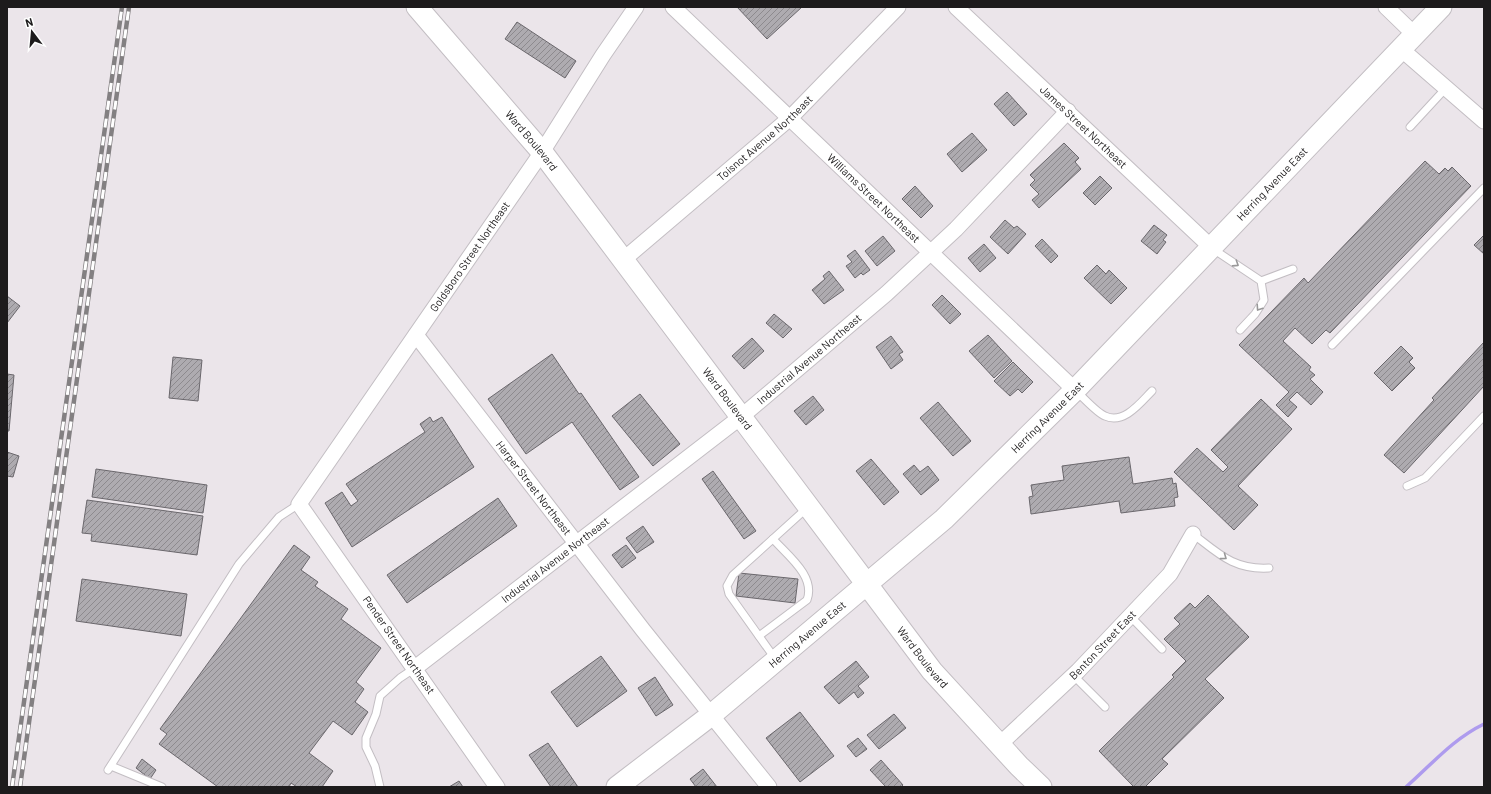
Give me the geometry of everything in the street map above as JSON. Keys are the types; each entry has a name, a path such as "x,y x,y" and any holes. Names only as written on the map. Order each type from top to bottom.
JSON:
{"main road":[{"name":"Ward Boulevard","path":"417,7 542,152 932,670 999,745 1041,787"},
{"name":"Herring Avenue East","path":"617,787 710,716 868,585 944,519 1075,390 1441,7"}],"street":[{"name":"Goldsboro Street Northeast","path":"299,504 542,152 636,7"},
{"name":"Williams Street Northeast","path":"672,7 1075,390"},
{"name":"Toisnot Avenue Northeast","path":"623,260 790,118 898,7"},
{"name":"James Street Northeast","path":"956,7 1068,111 1211,248"},
{"path":"1386,7 1408,42 1446,88 1484,121"},
{"name":"Industrial Avenue Northeast","path":"415,668 742,416 932,253 1068,111"},
{"name":"Harper Street Northeast","path":"416,335 710,716 769,787"},
{"name":"Pender Street Northeast","path":"299,504 497,787"},
{"name":"Benton Street East","path":"999,745 1073,675 1170,574 1193,534"}],"lane":[{"path":"1410,127 1446,88"},
{"path":"1332,345 1484,188"},
{"path":"1211,248 1261,281 1264,300 1255,314 1240,330"},
{"path":"1261,281 1293,269"},
{"path":"1075,390 1105,416 1119,417 1131,412 1152,390"},
{"path":"1407,486 1425,478 1484,416"},
{"path":"162,787 109,768 239,564 279,517 299,504"},
{"path":"776,661 729,594 727,586 733,575 809,506"},
{"path":"1193,534 1231,562 1252,569 1269,568"},
{"path":"759,636 808,600 810,592 805,575 773,539"},
{"path":"1130,616 1162,649"},
{"path":"380,787 375,766 366,746 366,738 376,714 380,696 400,678 415,668"},
{"path":"1073,675 1105,707"}],"building":[{"path":"737,7 802,7 767,39"},
{"path":"517,22 576,61 565,78 505,39"},
{"path":"1007,92 1027,114 1014,126 994,104"},
{"path":"972,133 987,150 962,172 947,154"},
{"path":"1064,143 1079,158 1075,162 1081,169 1039,208 1032,200 1039,194 1030,185 1035,180 1030,175"},
{"path":"1425,161 1439,174 1445,168 1448,171 1452,167 1471,186 1330,333 1326,330 1312,344 1295,328 1283,341 1311,367 1309,370 1315,375 1310,379 1323,392 1311,405 1297,392 1289,400 1297,407 1288,417 1276,405 1289,392 1239,345 1304,278 1308,283"},
{"path":"1100,176 1112,188 1095,205 1083,193"},
{"path":"915,186 933,206 921,218 902,199"},
{"path":"1005,220 1014,228 1017,226 1026,234 1008,254 990,237"},
{"path":"1154,225 1167,235 1163,240 1166,242 1157,254 1141,241"},
{"path":"1484,235 1484,254 1474,245"},
{"path":"883,236 895,251 877,266 865,251"},
{"path":"1042,239 1058,256 1051,263 1035,246"},
{"path":"984,244 996,258 980,272 968,258"},
{"path":"855,250 870,270 863,275 861,273 855,278 846,266 852,262 847,256"},
{"path":"1097,265 1106,274 1109,270 1127,288 1111,304 1084,278"},
{"path":"829,271 844,290 824,304 812,290 825,279 823,276"},
{"path":"942,295 961,314 950,324 932,305"},
{"path":"7,296 20,306 7,323"},
{"path":"774,314 792,329 783,338 766,323"},
{"path":"988,335 1012,361 994,378 969,351"},
{"path":"891,336 903,352 899,354 903,360 891,369 876,347"},
{"path":"752,338 764,351 744,369 732,356"},
{"path":"1484,342 1484,386 1404,473 1384,455 1434,400 1432,398"},
{"path":"1401,346 1413,358 1409,362 1415,368 1392,391 1374,373"},
{"path":"552,354 639,477 620,490 572,422 526,454 488,399"},
{"path":"173,357 202,360 198,401 169,398"},
{"path":"1013,362 1033,382 1022,393 1018,389 1010,396 994,381"},
{"path":"7,374 14,375 9,431 7,431"},
{"path":"640,394 680,444 653,466 612,416"},
{"path":"813,396 824,410 806,425 794,411"},
{"path":"1261,399 1292,429 1238,486 1258,505 1234,530 1174,472 1197,448 1223,472 1228,467 1211,450"},
{"path":"938,402 971,441 953,456 920,418"},
{"path":"430,417 433,422 442,417 474,467 352,547 325,503 342,492 351,506 358,501 346,484 425,432 420,424"},
{"path":"7,452 19,456 13,477 7,476"},
{"path":"1129,457 1133,484 1172,478 1173,484 1176,483 1178,497 1174,498 1175,506 1121,513 1119,501 1031,514 1029,497 1033,496 1031,485 1064,480 1062,466"},
{"path":"871,459 899,492 884,505 856,471"},
{"path":"914,465 920,472 928,466 939,480 921,495 903,474"},
{"path":"96,469 207,485 203,513 92,497"},
{"path":"713,471 756,531 744,539 702,479"},
{"path":"498,498 517,526 407,603 387,575"},
{"path":"87,500 203,516 197,555 91,541 92,534 82,533"},
{"path":"643,526 654,542 637,553 626,538"},
{"path":"294,545 310,557 301,570 318,582 315,586 348,609 341,619 381,648 356,682 364,689 355,702 368,712 352,735 333,721 309,753 333,771 322,787 297,787 291,783 289,787 218,787 159,744 167,734 160,729"},
{"path":"626,545 636,558 622,568 612,555"},
{"path":"739,573 798,579 795,603 736,596"},
{"path":"82,579 187,594 181,636 76,621"},
{"path":"1208,595 1249,637 1205,679 1224,698 1162,759 1168,764 1145,787 1134,787 1099,751 1174,677 1172,675 1186,661 1164,639 1180,624 1174,618 1190,603 1195,608"},
{"path":"601,656 627,691 577,727 551,692"},
{"path":"856,661 869,677 858,686 864,693 858,698 854,692 839,704 824,687"},
{"path":"655,677 673,705 656,716 638,688"},
{"path":"800,712 834,756 800,782 766,738"},
{"path":"894,714 906,728 879,749 867,735"},
{"path":"858,738 867,749 856,757 847,746"},
{"path":"548,743 578,787 551,787 529,755"},
{"path":"142,759 156,770 150,779 136,768"},
{"path":"881,760 903,785 901,787 886,787 870,770"},
{"path":"703,769 717,787 696,787 690,779"},
{"path":"459,781 463,787 449,787"}],"waterway":[{"path":"1406,787 1443,752 1462,737 1484,724"}],"railway":[{"path":"12,787 122,7"},
{"path":"20,787 129,7"}]}
